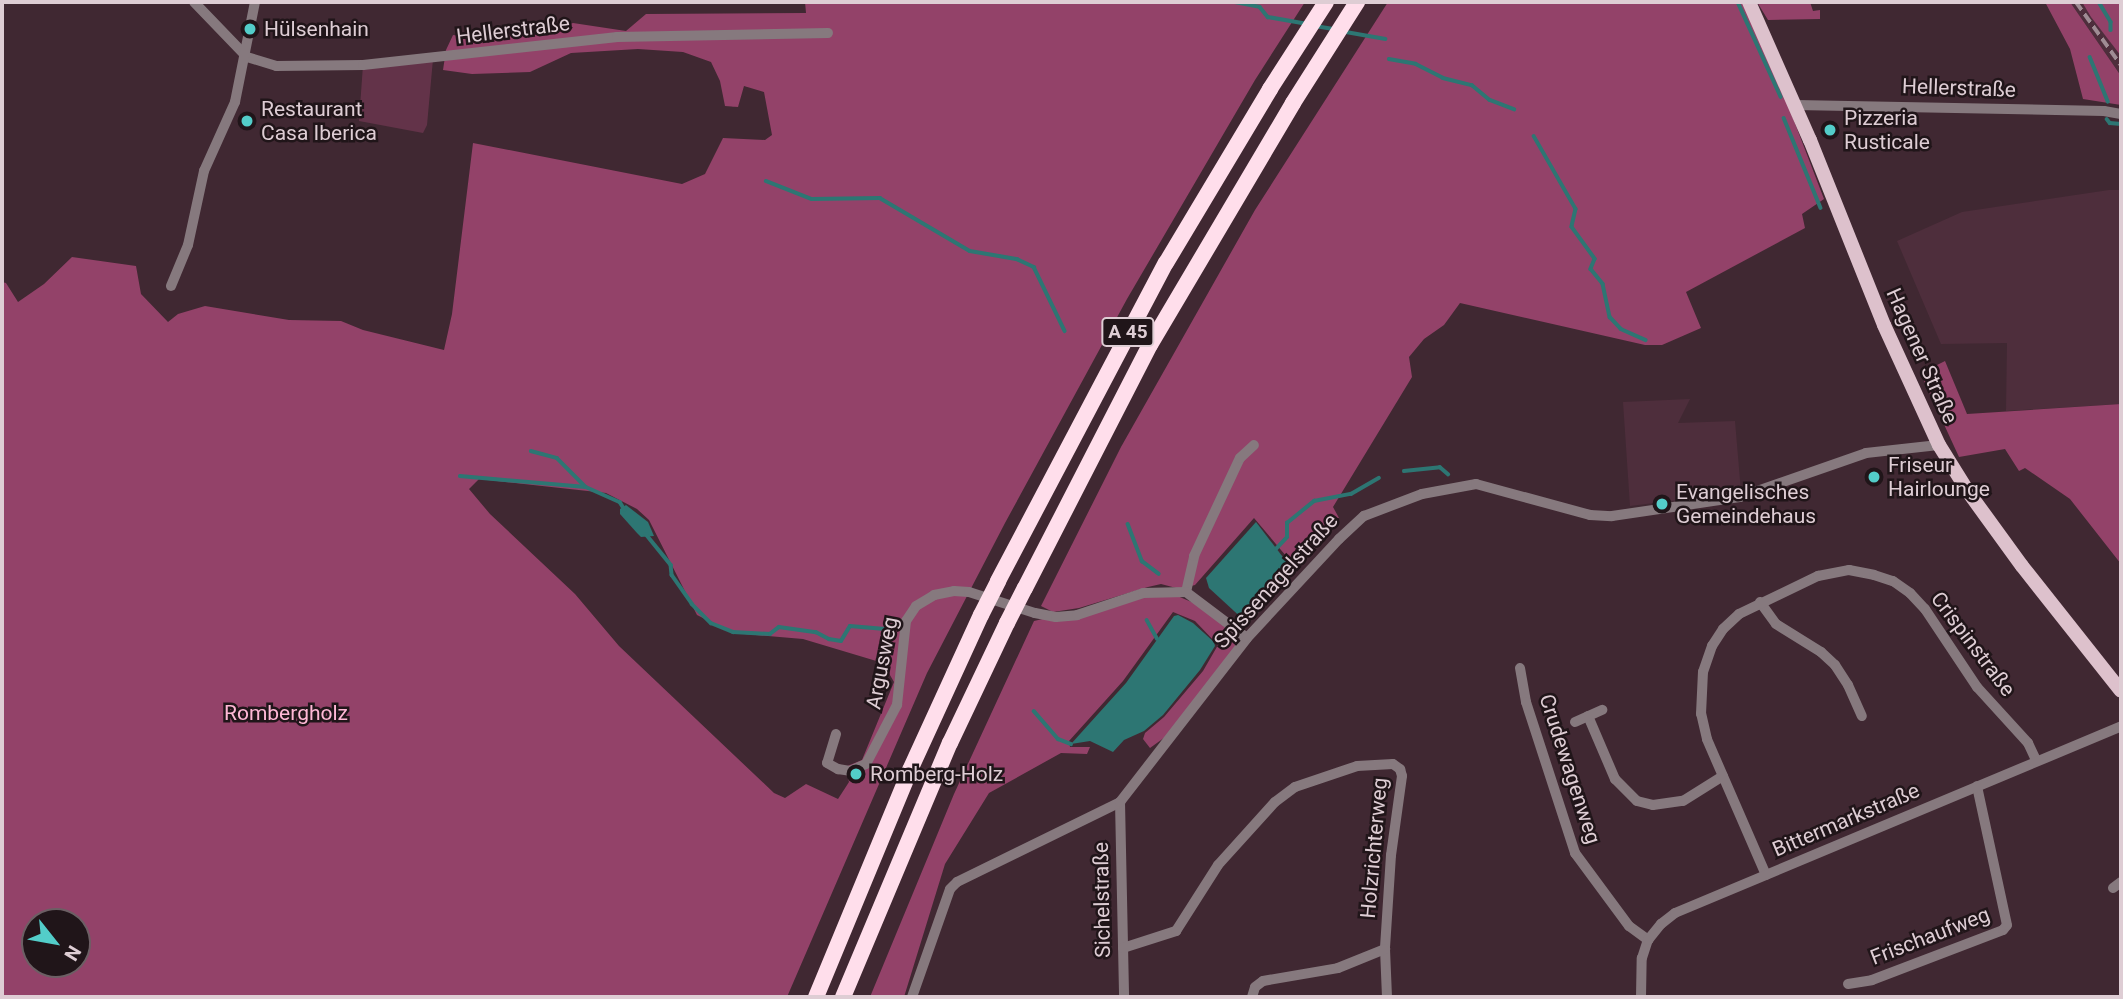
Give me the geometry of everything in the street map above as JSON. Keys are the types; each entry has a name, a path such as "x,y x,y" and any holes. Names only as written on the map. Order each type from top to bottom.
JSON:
{"highway":[{"name":"A 45","path":"816,997 910,770 998,581 1166,263 1270,89 1326,2"},
{"name":"A 45","path":"843,997 950,743 1025,587 1150,345 1293,103 1357,2"}],"main road":[{"name":"Hagener Straße","path":"1749,2 1796,105 1878,312 1939,445 1969,494 2022,566 2121,691"}],"street":[{"path":"194,2 247,57"},
{"path":"171,286 188,245 204,171 235,102 247,57 255,2"},
{"name":"Hellerstraße","path":"247,57 276,66 363,65 617,37 828,33"},
{"name":"Hellerstraße","path":"1796,105 2105,111 2121,114"},
{"path":"1247,638 1186,592 1194,556 1240,458 1254,445"},
{"name":"Spissenagelstraße","path":"912,997 950,889 957,882 1120,802 1247,638 1354,524 1383,507 1422,494 1476,484 1590,514 1612,516 1740,497 1866,453 1939,445"},
{"name":"Crispinstraße","path":"1766,875 1723,776 1701,714 1703,672 1712,646 1723,629 1739,614 1818,576 1849,570 1893,581 1924,608 1961,666 2028,743 2036,760"},
{"name":"Argusweg","path":"836,734 827,763 850,771 866,764 887,729 897,705 906,621 925,599 954,591 969,593 1035,614 1056,617 1077,615 1143,593 1186,592"},
{"path":"1760,602 1776,624 1821,652 1835,665 1848,685 1862,716"},
{"name":"Crudewagenweg","path":"1520,668 1527,702 1575,853 1629,926 1648,940"},
{"path":"1575,722 1602,710"},
{"path":"1588,716 1615,779 1637,801 1653,805 1684,800 1723,776"},
{"name":"Bittermarkstraße","path":"1648,940 1661,924 1675,913 2121,726"},
{"name":"Holzrichterweg","path":"1123,948 1176,931 1218,865 1275,802 1295,787 1357,766 1393,764 1400,769 1402,776 1391,855 1385,950 1387,997"},
{"name":"Frischaufweg","path":"1848,984 1872,980 2003,930 2007,925 1977,786"},
{"name":"Sichelstraße","path":"1120,802 1124,997"},
{"path":"1640,997 1642,958 1648,940"},
{"name":"Holzrichterweg","path":"1252,997 1255,987 1263,981 1338,968 1385,950"}],"shaded area":[{"path":"2070,2 2082,2 2121,56 2121,76"},
{"path":"433,59 427,125 423,133 359,121 363,65"},
{"path":"2121,190 2121,404 2006,411 2007,343 1941,344 1897,241 1962,212"},
{"path":"1690,399 1678,423 1735,421 1741,492 1630,506 1623,402"}],"green space":[{"name":"Rombergholz","path":"805,2 1305,2 1255,80 1127,299 1005,523 927,673 787,997 2,997 2,282 6,283 18,302 44,284 72,257 136,266 141,294 168,322 178,314 205,306 289,320 341,321 363,330 444,350 452,314 473,143 682,184 705,174 723,138 765,140 772,135 764,92 744,86 738,107 725,106 720,81 711,62 683,52 638,49 571,53 530,72 472,74 443,70 446,50 453,35 490,40 502,34 532,36 573,23 626,31 646,14 806,13","holes":["479,479 606,493 637,509 649,520 697,615 733,633 803,639 883,663 894,682 862,760 845,767 849,782 838,799 806,784 785,798 774,793 619,646 575,594 490,514 469,489"]},
{"path":"1388,2 1742,2 1781,87 1824,199 1802,214 1805,228 1686,292 1701,328 1662,345 1645,345 1460,303 1444,325 1424,339 1409,357 1412,377 1333,507 1339,518 1297,569 1254,518 1195,585 1180,589 1161,584 1079,608 1053,612 1041,606 1121,447 1255,210"},
{"path":"1757,2 1810,2 1813,11 1820,10 1820,19 1768,20"},
{"path":"2045,2 2070,2 2121,76 2121,105 2083,99 2070,49"},
{"path":"2082,2 2121,2 2121,56 2091,17"},
{"path":"1945,361 1967,414 2121,404 2121,564 2070,499 2025,468 2019,471 2005,449 1959,457 1924,381 1933,367"},
{"path":"1175,595 1201,606 1236,634 1238,644 1168,735 1150,748 1143,739 1145,733 1164,717 1203,671 1218,645 1195,621 1173,612 1123,681 1069,741 1070,747 1090,747 1087,754 1061,753 989,793 945,864 904,997 870,997 954,794 1034,621 1140,596"}],"water":[{"path":"626,505 648,522 654,536 641,537 637,533 620,514 620,509"},
{"path":"1256,522 1292,569 1292,575 1251,620 1246,622 1209,588 1206,578"},
{"path":"1178,615 1193,623 1215,646 1200,670 1163,715 1144,731 1124,740 1113,752 1090,741 1071,744 1126,683 1174,616"}],"waterway":[{"path":"1235,2 1260,7 1268,17 1307,24"},
{"path":"1738,2 1781,97"},
{"path":"2099,2 2111,22 2111,30"},
{"path":"1315,26 1335,29"},
{"path":"1346,32 1385,39"},
{"path":"2090,57 2108,101"},
{"path":"1389,59 1416,64 1443,78 1472,85 1490,100 1514,109"},
{"path":"1784,118 1821,208"},
{"path":"2107,119 2110,123 2121,124"},
{"path":"1534,136 1576,209 1572,227 1595,259 1591,269 1603,284 1610,317 1621,329 1646,340"},
{"path":"766,181 812,199 880,198 970,251 1017,259 1034,267 1065,331"},
{"path":"531,451 557,458 585,486"},
{"path":"1404,471 1440,467 1448,474"},
{"path":"460,476 586,487 620,502 625,510"},
{"path":"1276,549 1287,537 1287,523 1314,501 1351,494 1379,478"},
{"path":"1128,524 1142,561 1159,574"},
{"path":"646,534 671,565 672,575 692,604 711,623 733,632 770,634 779,627 816,632 829,639 841,641 850,626 888,629"},
{"path":"1147,620 1157,638"},
{"path":"1034,711 1058,739 1071,744"}],"railway":[{"path":"2076,2 2121,65"}],"place":[{"name":"Hülsenhain","path":"250,29"},
{"name":"Restaurant Casa Iberica","path":"247,121"},
{"name":"Pizzeria Rusticale","path":"1830,130"},
{"name":"Friseur Hairlounge","path":"1874,477"},
{"name":"Evangelisches Gemeindehaus","path":"1662,504"},
{"name":"Romberg-Holz","path":"856,774"}]}
